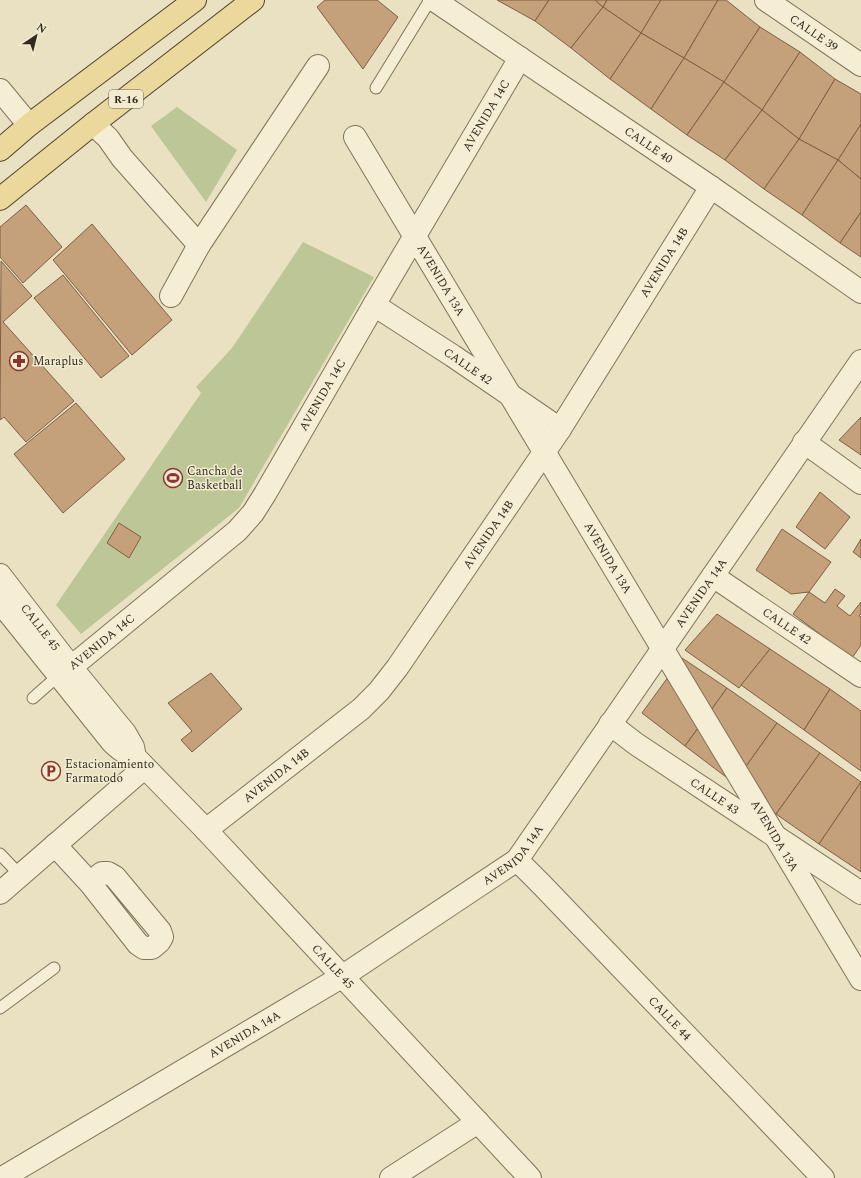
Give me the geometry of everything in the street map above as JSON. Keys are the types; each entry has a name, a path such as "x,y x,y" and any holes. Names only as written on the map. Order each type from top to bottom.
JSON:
{"main road":[{"path":"0,150 29,125 195,0"},
{"name":"R-16","path":"0,199 93,124 253,0"}],"street":[{"name":"CALLE 40","path":"434,0 711,187 861,292"},
{"name":"CALLE 39","path":"766,0 861,66"},
{"name":"AVENIDA 14C","path":"65,671 237,531 253,513 520,58"},
{"path":"171,296 199,245 318,66"},
{"path":"0,90 29,125"},
{"path":"93,124 108,138 122,158 199,245"},
{"name":"AVENIDA 13A","path":"355,137 861,979"},
{"name":"AVENIDA 14B","path":"206,830 361,709 379,692 397,668 560,429 711,187"},
{"name":"CALLE 42","path":"374,305 453,356 560,429"},
{"name":"AVENIDA 14A","path":"2,1178 343,976 517,860 861,361"},
{"path":"804,442 861,483"},
{"name":"CALLE 45","path":"0,575 65,671"},
{"name":"CALLE 42","path":"713,576 861,676"},
{"name":"CALLE 45","path":"0,602 125,733 140,762 343,976 530,1178"},
{"name":"CALLE 43","path":"610,724 636,744 861,893"},
{"path":"0,893 55,845 140,762"},
{"path":"55,845 90,883"},
{"name":"CALLE 44","path":"517,860 823,1178"},
{"path":"391,1178 478,1122"}],"lane":[{"path":"376,88 430,0"},
{"path":"33,698 65,671"},
{"path":"0,854 20,875"},
{"path":"0,1008 54,968"}],"green space":[{"path":"177,107 237,150 206,202 151,126"},
{"path":"303,242 374,277 239,508 81,634 56,605 201,393 196,387 232,348"}],"building":[{"path":"325,0 377,0 398,17 363,69 317,7"},
{"path":"497,0 549,0 535,21"},
{"path":"549,0 595,0 603,7 571,48 535,21"},
{"path":"595,0 607,0 603,7"},
{"path":"607,0 661,0 641,33 603,7"},
{"path":"661,0 718,0 684,58 641,33"},
{"path":"718,0 726,0 760,27 724,82 684,58"},
{"path":"603,7 641,33 610,79 571,48"},
{"path":"760,27 800,52 762,110 724,82"},
{"path":"641,33 684,58 651,109 610,79"},
{"path":"800,52 835,79 799,139 762,110"},
{"path":"684,58 724,82 687,135 651,109"},
{"path":"835,79 861,94 861,124 838,160 799,139"},
{"path":"724,82 762,110 725,160 687,135"},
{"path":"762,110 799,139 764,189 725,160"},
{"path":"861,124 861,179 838,160"},
{"path":"799,139 838,160 802,215 764,189"},
{"path":"838,160 861,179 861,212 840,243 802,215"},
{"path":"26,205 62,247 23,283 0,257 0,227"},
{"path":"861,212 861,257 840,243"},
{"path":"92,224 172,320 132,355 53,260"},
{"name":"Maraplus","path":"1,261 32,296 3,322 74,401 26,442 4,417 0,420"},
{"path":"63,275 129,356 101,378 34,298"},
{"path":"76,403 125,459 63,513 14,454"},
{"path":"861,417 861,455 839,440"},
{"path":"820,492 850,517 825,549 796,527"},
{"path":"119,523 141,537 129,558 107,543"},
{"path":"782,529 831,562 809,592 791,594 756,570"},
{"path":"861,539 861,558 853,552"},
{"path":"835,589 845,596 837,606 850,616 861,602 861,614 859,616 861,617 861,645 852,658 793,614 809,592 825,603"},
{"path":"717,614 770,649 739,688 685,650"},
{"path":"770,649 830,689 804,730 741,685"},
{"path":"682,658 727,688 685,746 642,713"},
{"path":"211,673 242,709 192,752 181,740 192,731 168,703"},
{"path":"727,688 777,723 734,783 685,746"},
{"path":"830,689 861,711 861,771 804,730"},
{"path":"777,723 820,753 776,814 734,783"},
{"path":"820,753 861,782 819,844 776,814"},
{"path":"861,782 861,872 819,844"}],"place":[{"name":"Maraplus","path":"19,361"},
{"name":"Cancha de Basketball","path":"173,478"},
{"name":"Estacionamiento Farmatodo","path":"51,771"}]}
